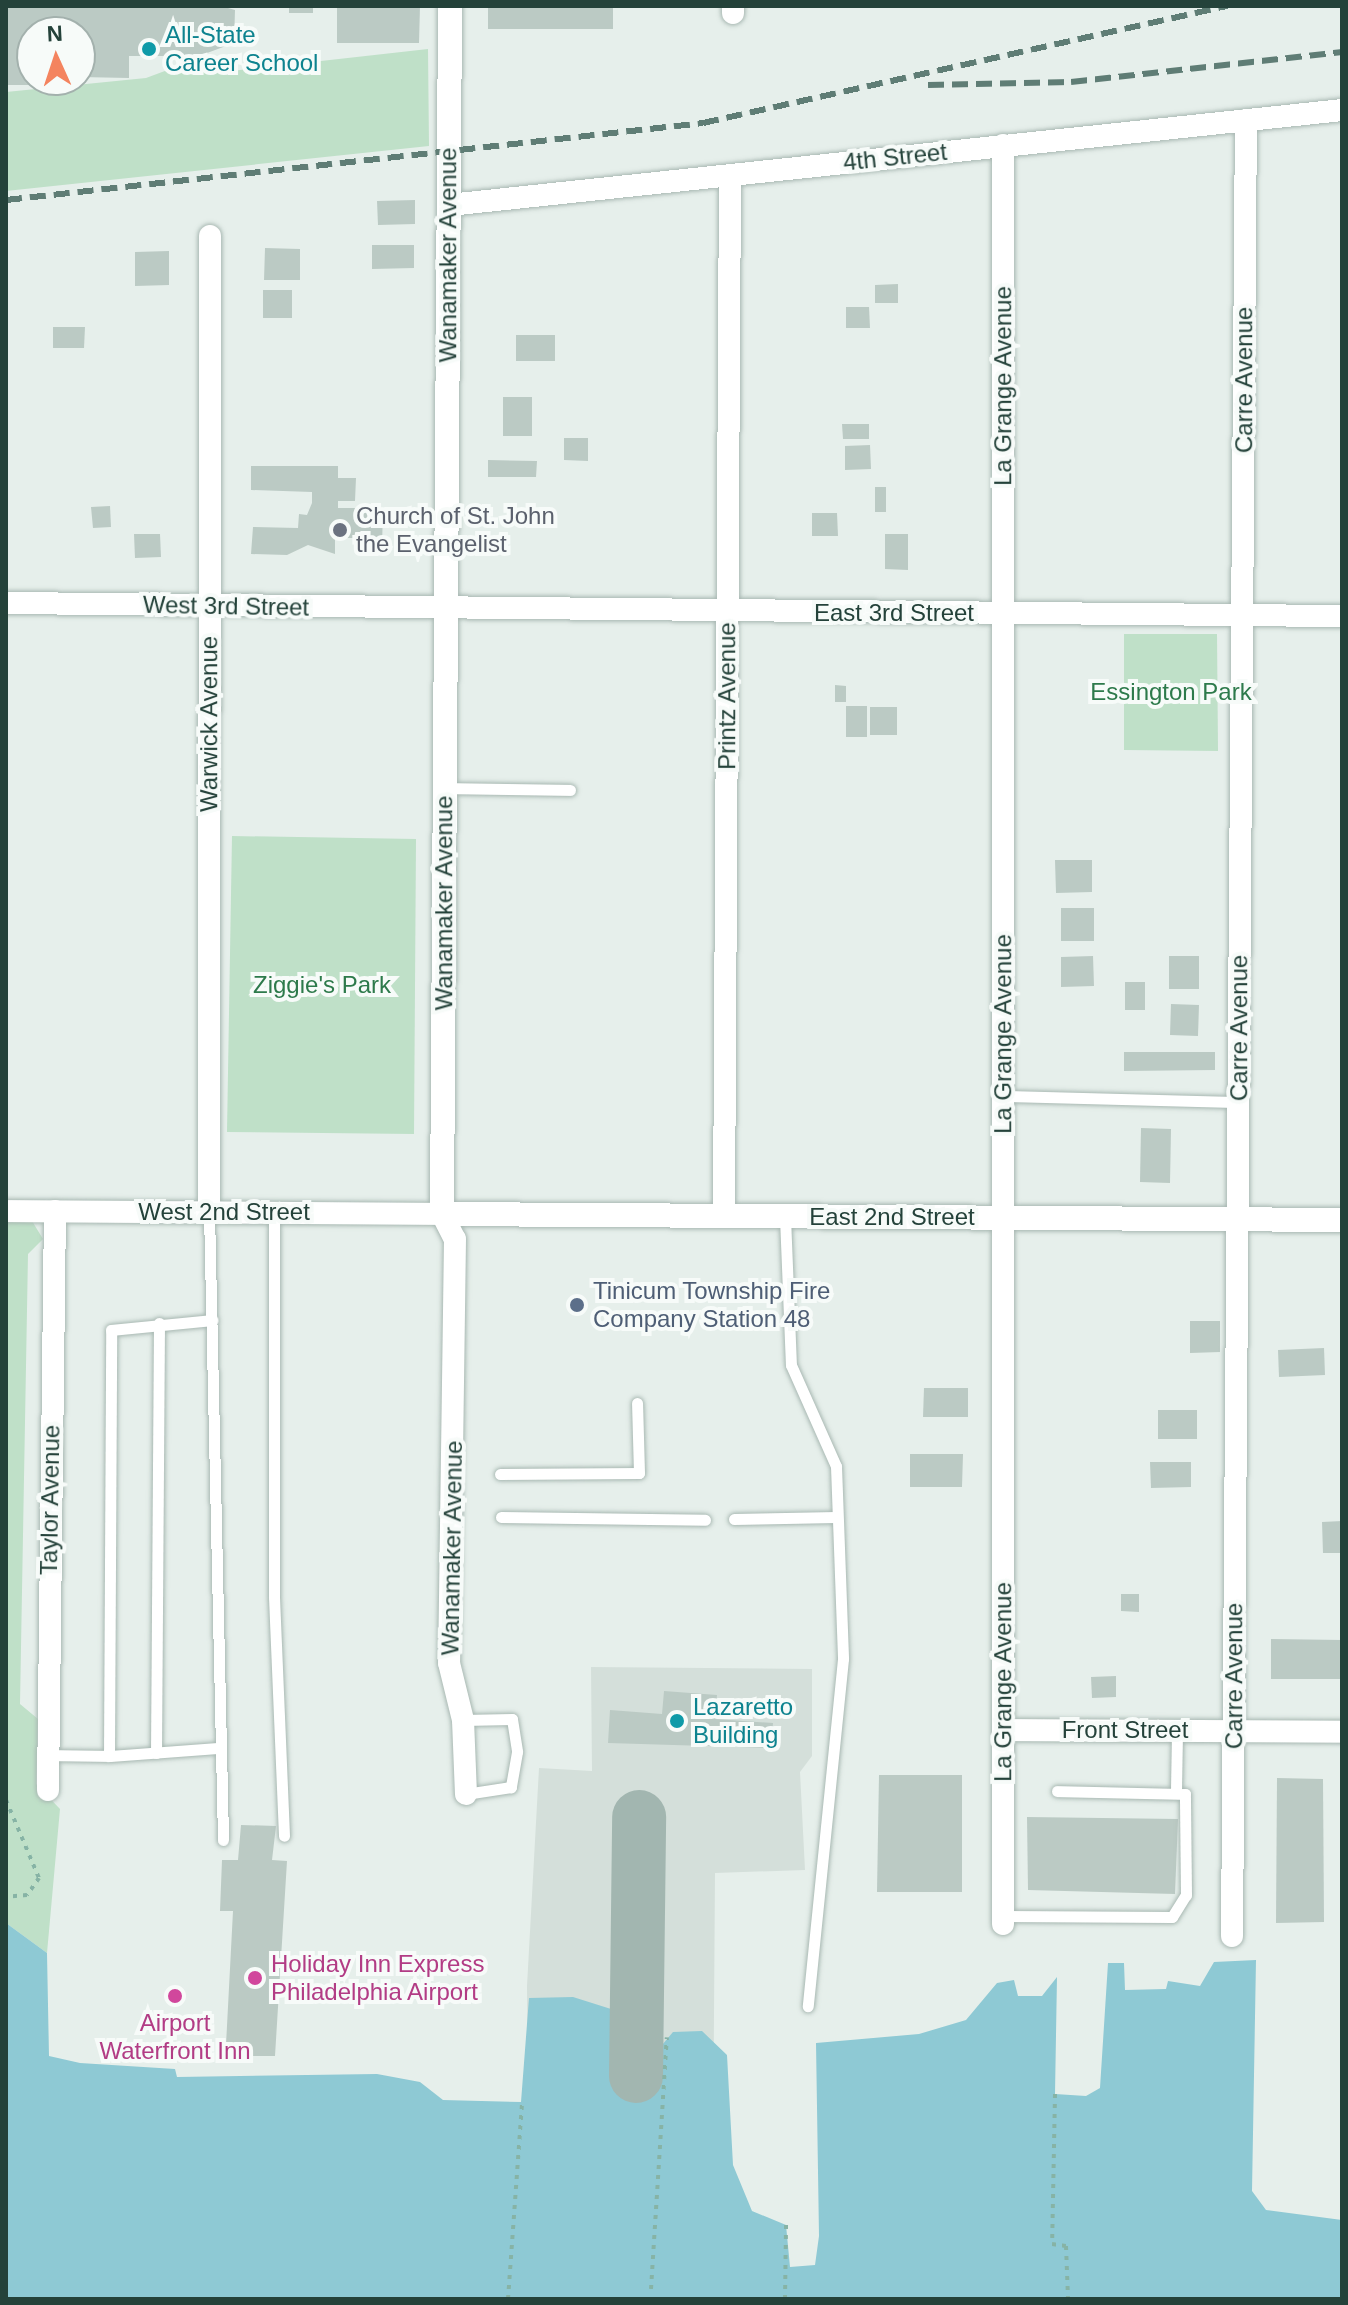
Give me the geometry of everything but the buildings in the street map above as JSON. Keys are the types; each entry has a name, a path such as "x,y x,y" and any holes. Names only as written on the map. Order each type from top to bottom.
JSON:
{"street":[{"name":"Wanamaker Avenue","path":"450,6 442,1214 455,1239 449,1663 463,1720 466,1794"},
{"name":"4th Street","path":"449,205 1342,110"},
{"name":"Carre Avenue","path":"1232,1936 1246,120"},
{"name":"La Grange Avenue","path":"1003,145 1003,1920"},
{"name":"Printz Avenue","path":"724,1216 730,176"},
{"name":"Warwick Avenue","path":"209,1212 210,236"},
{"name":"West 3rd Street","path":"6,603 446,609"},
{"name":"East 3rd Street","path":"446,609 1342,616"},
{"name":"West 2nd Street","path":"6,1211 442,1214"},
{"name":"Taylor Avenue","path":"48,1790 55,1211"},
{"name":"East 2nd Street","path":"442,1214 1342,1220"},
{"name":"Front Street","path":"1003,1730 1342,1732"}],"lane":[{"path":"445,788 570,790"},
{"path":"1003,1096 1239,1102"},
{"path":"209,1212 223,1840"},
{"path":"274,1213 274,1597 284,1836"},
{"path":"785,1216 791,1365 836,1466 843,1659 808,2006"},
{"path":"109,1756 111,1330 213,1320"},
{"path":"156,1753 159,1323"},
{"path":"500,1474 639,1473 637,1403"},
{"path":"501,1517 705,1520"},
{"path":"734,1519 836,1517"},
{"path":"463,1720 512,1719 517,1752 511,1787 466,1794"},
{"path":"1176,1790 1177,1731"},
{"path":"48,1755 109,1756 219,1748"},
{"path":"1003,1920 1172,1917 1186,1895 1189,1802 1176,1790 1057,1791"}],"path":[{"path":"6,1800 39,1878 27,1895 6,1897"},
{"path":"651,2289 667,2038"},
{"path":"1055,2094 1052,2244 1066,2246 1068,2299"},
{"path":"508,2299 522,2102"},
{"path":"785,2299 786,2225"}],"shaded area":[{"path":"591,1667 812,1669 812,1756 800,1772 805,1870 715,1873 712,2299 529,2299 527,1986 539,1768 592,1771"}],"green space":[{"path":"428,49 429,146 6,191 6,92 16,91 16,96 96,96 96,83 146,78 181,65 222,72"},
{"name":"Essington Park","path":"1124,634 1217,634 1218,751 1124,750"},
{"name":"Ziggie's Park","path":"232,836 416,839 414,1134 227,1132"},
{"path":"6,1218 32,1221 43,1239 28,1254 20,1704 38,1719 36,1784 60,1809 47,1953 6,1923"}],"water":[{"path":"6,1923 47,1953 49,2056 80,2063 175,2069 177,2077 377,2074 420,2082 443,2100 521,2102 529,1998 573,1997 611,2009 616,2054 636,2076 673,2032 702,2031 727,2055 733,2165 752,2211 786,2225 790,2267 815,2265 819,2236 816,2043 919,2034 966,2020 997,1983 1014,1980 1018,1996 1042,1996 1057,1977 1055,2094 1086,2096 1100,2088 1108,1963 1124,1963 1125,1990 1166,1989 1168,1981 1200,1986 1214,1962 1256,1960 1252,2191 1266,2210 1342,2220 1342,2299 6,2299"}],"taxiway":[{"path":"636,2076 639,1817"}],"railway":[{"path":"6,200 703,123 1227,6"},
{"path":"928,85 1071,82 1342,52"}],"place":[{"name":"All-State Career School","path":"149,49"},
{"name":"Church of St. John the Evangelist","path":"340,530"},
{"name":"Tinicum Township Fire Company Station 48","path":"577,1305"},
{"name":"Lazaretto Building","path":"677,1721"},
{"name":"Holiday Inn Express Philadelphia Airport","path":"255,1978"},
{"name":"Airport Waterfront Inn","path":"175,1996"}]}
